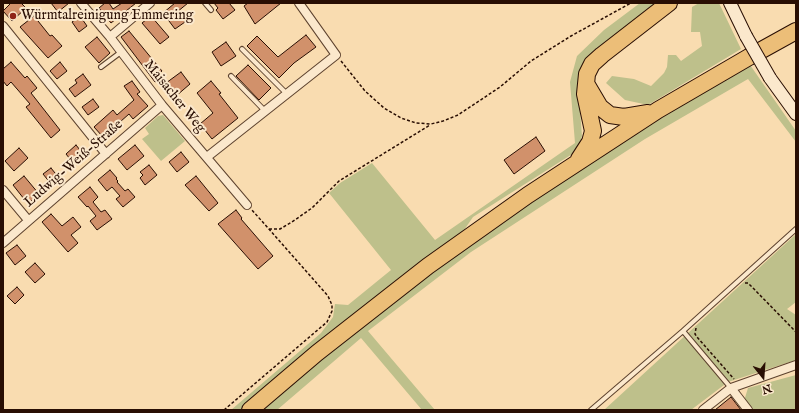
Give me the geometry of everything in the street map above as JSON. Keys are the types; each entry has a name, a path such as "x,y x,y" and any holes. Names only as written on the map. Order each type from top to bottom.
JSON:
{"highway":[{"path":"576,163 590,142 593,131 585,94 585,82 592,64 670,3"},
{"path":"250,410 317,353 428,266 499,215 658,110 796,31"},
{"path":"585,82 600,107 610,115 624,117 658,110"}],"street":[{"name":"Maisacher Weg","path":"82,3 122,52 162,105 247,205"},
{"path":"110,37 150,3"},
{"path":"207,157 336,55 299,3"},
{"path":"730,3 746,36 770,78 796,114"},
{"path":"3,26 106,154"},
{"name":"Ludwig-Weiß-Straße","path":"3,243 162,105"},
{"path":"3,190 28,220"},
{"path":"704,410 734,387 796,366"},
{"path":"734,387 748,410"}],"lane":[{"path":"206,3 211,10"},
{"path":"242,49 287,94"},
{"path":"101,67 122,52"},
{"path":"231,76 266,111"},
{"path":"591,410 683,331 796,229"},
{"path":"683,331 734,387"}],"path":[{"path":"269,229 280,229 292,222 312,208 339,181 432,124 458,115 500,87 531,61 571,36 631,3"},
{"path":"336,55 365,92 384,108 401,118 416,123 432,124"},
{"path":"224,410 328,322 332,311 332,305 328,296 247,205"},
{"path":"743,283 748,283 796,332"},
{"path":"696,327 695,334 697,338 737,382 734,387"}],"green space":[{"path":"640,3 659,3 578,86 582,136 577,151 473,217 462,233 313,348 241,410 231,410 321,333 333,317 335,304 348,305 391,270 329,193 340,183 372,163 435,240 575,143 570,82 577,56 604,30"},
{"path":"699,3 719,3 741,49 648,105 625,100 606,83 612,76 634,79 651,86 664,73 667,67 668,55 676,55 681,61 702,46 700,32 691,32 692,7"},
{"path":"748,62 796,131 796,142 748,79 645,139 471,252 368,331 435,410 422,410 361,338 277,410 256,410 469,241"},
{"path":"163,115 185,141 161,161 142,139 149,134 145,128 158,116"},
{"path":"796,234 796,302 787,309 796,315 796,360 728,382 691,410 604,410"},
{"path":"796,375 796,410 750,410 744,401 748,388"}],"building":[{"path":"11,3 21,3 26,8 12,21 3,11"},
{"path":"51,3 69,3 58,12"},
{"path":"105,3 109,3 113,9 122,3 136,3 111,23 99,8"},
{"path":"175,3 188,3 177,12 185,22 175,29 163,13"},
{"path":"214,3 229,3 235,10 223,19 216,10 218,8"},
{"path":"248,3 281,3 255,24 244,6"},
{"path":"34,16 50,36 52,35 62,46 48,58 20,27"},
{"path":"80,16 87,26 79,32 72,22"},
{"path":"151,16 169,37 160,44 142,23"},
{"path":"129,31 162,71 158,74 161,78 155,82 121,37"},
{"path":"306,35 316,47 294,63 279,78 247,46 257,36 278,57"},
{"path":"97,37 110,53 99,63 85,47"},
{"path":"226,42 236,56 221,66 212,52"},
{"path":"11,62 25,78 27,76 37,88 31,93 60,130 51,138 26,107 30,104 11,82 7,86 3,81 3,69"},
{"path":"60,62 67,71 57,79 50,71"},
{"path":"248,65 271,88 259,100 236,76"},
{"path":"181,72 190,84 176,96 166,83"},
{"path":"83,74 91,85 75,97 69,89 77,83 75,80"},
{"path":"132,81 140,92 137,94 148,106 133,119 129,114 103,137 94,127 113,110 117,115 134,100 124,86"},
{"path":"211,81 221,93 219,94 238,118 212,139 200,124 213,113 197,93"},
{"path":"93,99 99,107 88,115 82,107"},
{"path":"536,137 545,151 514,174 504,160"},
{"path":"76,145 84,155 74,164 66,154"},
{"path":"135,145 144,156 127,170 118,159"},
{"path":"19,148 28,158 14,171 5,161"},
{"path":"181,152 189,162 177,172 169,162"},
{"path":"149,165 157,175 145,185 140,178 143,175 140,172"},
{"path":"51,168 59,178 51,184 43,174"},
{"path":"110,170 117,178 117,182 125,191 128,189 135,197 123,207 116,199 120,196 112,187 107,191 98,180"},
{"path":"24,176 39,194 28,204 13,185"},
{"path":"196,176 218,203 209,211 185,185"},
{"path":"90,187 98,197 93,202 101,212 105,210 112,219 97,230 90,221 96,216 78,197"},
{"path":"236,210 242,218 241,219 273,256 258,269 218,224"},
{"path":"51,214 62,226 73,217 81,227 71,235 78,243 68,252 42,222"},
{"path":"17,245 26,256 15,265 6,253"},
{"path":"35,263 45,274 35,283 25,272"},
{"path":"17,287 24,295 15,304 7,296"},
{"path":"731,397 741,410 715,410"}],"place":[{"name":"Würmtalreinigung Emmering","path":"13,16"}]}
